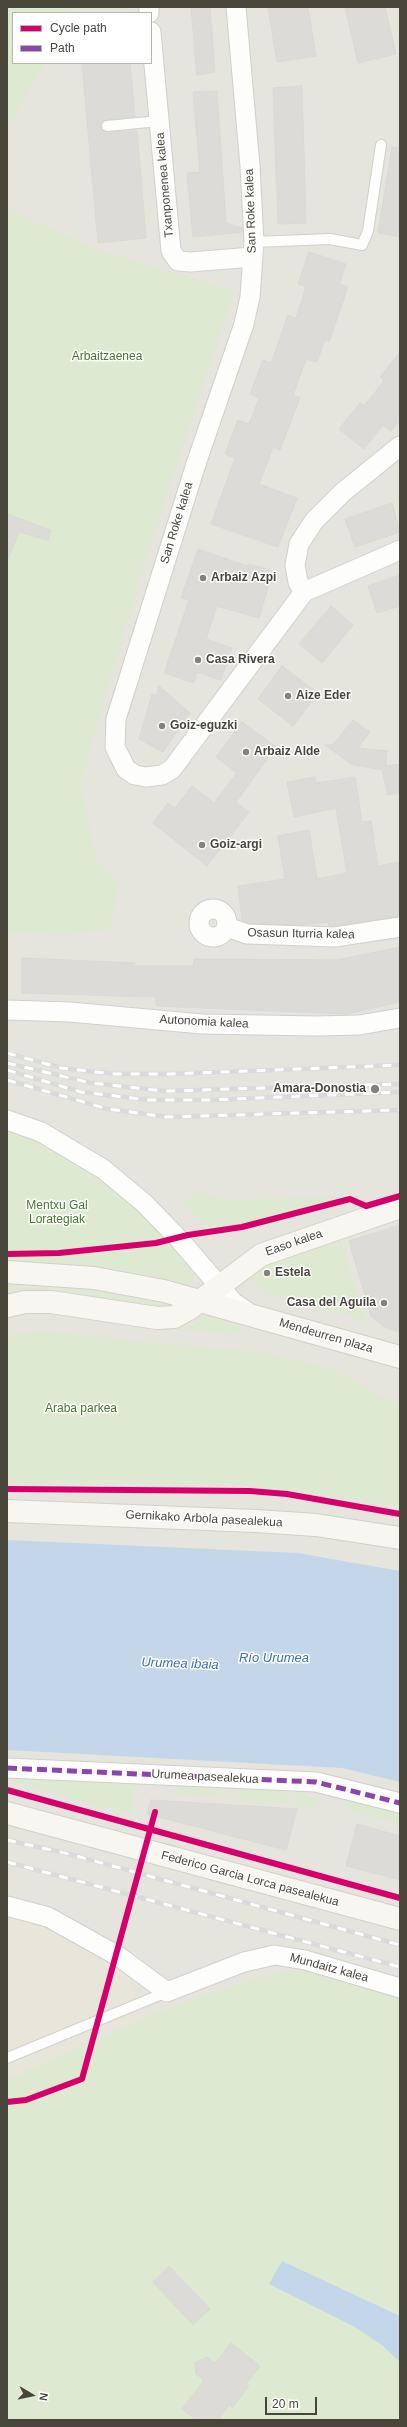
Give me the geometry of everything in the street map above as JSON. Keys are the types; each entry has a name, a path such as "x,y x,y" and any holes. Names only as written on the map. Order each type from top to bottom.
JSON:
{"main road":[{"name":"Easo kalea","path":"7,1306 25,1302 51,1302 157,1318 174,1317 195,1299 219,1286 250,1261 272,1249 400,1208"},
{"name":"Mendeurren plaza","path":"13,1274 94,1278 130,1283 195,1299 400,1357"},
{"name":"Gernikako Arbola pasealekua","path":"7,1511 316,1525 400,1538"},
{"name":"Federico Garcia Lorca pasealekua","path":"7,1813 400,1920"}],"street":[{"name":"San Roke kalea","path":"236,7 250,166 254,250 250,297 244,324 197,461 116,719 115,747 126,769 135,774 146,777 162,775 172,769 304,592 400,550"},
{"name":"Txanponenea kalea","path":"152,43 170,251 178,261 190,262 254,250"},
{"path":"304,592 298,582 295,565 299,544 314,521 343,492 400,446"},
{"name":"Osasun Iturria kalea","path":"227,927 247,934 334,937 400,927"},
{"name":"Autonomia kalea","path":"7,1010 70,1012 202,1024 317,1026 359,1025 400,1018"},
{"path":"7,1120 41,1132 103,1169 144,1203 189,1250 233,1302 252,1315"},
{"path":"195,1299 203,1285 203,1266"},
{"name":"Urumea pasealekua","path":"7,1768 316,1782 400,1803"},
{"path":"7,1906 48,1917 118,1956 167,1992"},
{"name":"Mundaitz kalea","path":"167,1992 244,1962 275,1955 305,1960 400,1988"}],"lane":[{"path":"107,126 159,121"},
{"path":"254,250 330,239 362,245 368,231 381,145"},
{"path":"7,2058 167,1992"}],"shaded area":[{"path":"7,7 400,7 400,2420 7,2420"},
{"path":"7,1913 56,1929 127,1976 149,2016 7,2080"}],"green space":[{"path":"7,7 78,7 75,12 12,12 12,64 44,64 7,127"},
{"name":"Arbaitzaenea","path":"7,209 93,248 234,291 140,577 80,783 96,858 119,885 110,930 63,934 7,932"},
{"name":"Mentxu Gal Lorategiak","path":"7,1131 43,1145 81,1168 125,1200 193,1264 196,1275 190,1283 181,1283 149,1274 88,1265 7,1262"},
{"path":"195,1191 228,1200 336,1196 336,1201 245,1224 215,1227 203,1223 184,1203"},
{"path":"341,1240 366,1321 263,1292 250,1279 272,1261"},
{"path":"7,1288 89,1290 169,1305 169,1307 156,1308 7,1296"},
{"path":"203,1315 242,1325 237,1334 178,1330 192,1325"},
{"name":"Araba parkea","path":"43,1331 195,1347 255,1351 330,1368 400,1407 400,1507 361,1500 250,1486 10,1483 7,1472 7,1335"},
{"path":"7,1774 135,1779 131,1815 7,1780"},
{"path":"177,1780 222,1781 221,1797 176,1795"},
{"path":"241,1785 288,1787 286,1803 239,1799"},
{"path":"298,1788 308,1788 307,1797 319,1799 317,1808 296,1806"},
{"path":"347,1794 400,1808 400,1824 344,1809"},
{"path":"285,1971 320,1972 400,1997 400,2420 7,2420 7,2080 149,2016 249,1980"}],"water":[{"name":"Río Urumea","path":"7,1540 298,1553 400,1571 400,1782 342,1768 7,1750"},
{"path":"282,2261 400,2316 400,2362 382,2345 353,2326 269,2284"}],"building":[{"path":"191,7 210,7 215,72 197,75"},
{"path":"268,7 308,7 316,56 277,62"},
{"path":"345,7 385,7 396,54 358,63"},
{"path":"82,64 130,64 135,117 106,120 101,126 102,130 107,132 137,131 146,238 98,243"},
{"path":"302,86 306,223 278,224 273,88"},
{"path":"217,91 226,223 242,228 242,232 193,237 187,173 200,172 193,92"},
{"path":"392,147 400,148 400,237 378,233"},
{"path":"309,252 346,264 339,284 348,287 329,342 325,340 317,362 306,359 293,395 300,398 280,450 273,447 259,484 297,498 278,547 211,524 235,458 225,454 238,420 249,424 259,398 250,394 263,360 271,363 288,315 296,318 306,287 298,284"},
{"path":"400,352 400,420 391,431 383,425 364,449 339,429 360,403 364,406 384,381 380,377"},
{"path":"392,503 400,532 355,547 345,519"},
{"path":"7,514 51,530 48,540 19,532 7,561"},
{"path":"198,549 247,566 248,564 273,571 259,618 217,606 206,639 232,648 221,680 197,672 194,683 164,673 189,600 181,598"},
{"path":"400,575 400,606 377,613 368,586"},
{"path":"331,606 353,625 322,663 299,644"},
{"name":"Aize Eder","path":"282,666 318,693 293,726 258,699"},
{"name":"Goiz-eguzki","path":"159,686 190,713 163,752 139,739 152,694 156,696"},
{"path":"353,720 370,732 358,748 387,751 386,766 400,764 400,793 388,795 382,770 351,764 325,745 333,745"},
{"name":"Goiz-argi","path":"242,722 276,747 236,802 249,812 207,866 153,823 168,803 175,808 192,786 214,803 237,773 216,757"},
{"path":"315,777 316,783 355,777 362,822 371,821 378,866 400,862 400,916 334,926 329,926 328,922 302,925 249,923 242,921 238,886 285,879 278,836 309,830 317,879 347,873 336,808 294,817 287,782"},
{"path":"400,947 400,1002 347,1014 156,1006 156,997 22,993 22,958 135,963 134,966 193,966 194,959 337,960"},
{"path":"400,1225 400,1332 384,1327 371,1316 349,1241"},
{"path":"151,1800 297,1809 286,1850 147,1814"},
{"path":"357,1824 400,1836 400,1880 346,1866"},
{"path":"169,2266 210,2309 193,2325 153,2282"},
{"path":"231,2343 260,2366 246,2384 249,2386 232,2408 229,2405 218,2420 196,2420 182,2409 204,2380 196,2374 195,2363 207,2357 215,2363"}],"railway":[{"path":"7,1053 61,1068 116,1074 171,1074 400,1065"},
{"path":"7,1063 91,1083 165,1091 400,1084"},
{"path":"7,1070 81,1092 149,1100 210,1100 400,1092"},
{"path":"7,1080 108,1109 167,1117 400,1110"},
{"path":"7,1840 69,1854 400,1945"},
{"path":"7,1862 400,1967"}],"marked path":[{"path":"7,1768 316,1782 400,1803"}],"cycle path":[{"path":"7,1254 59,1253 156,1243 188,1235 242,1227 350,1199 366,1206 400,1196"},
{"path":"7,1489 250,1491 287,1494 400,1514"},
{"path":"7,1790 400,1898"},
{"path":"7,2102 26,2100 82,2079 155,1812"}],"place":[{"name":"Arbaiz Azpi","path":"203,578"},
{"name":"Casa Rivera","path":"198,660"},
{"name":"Aize Eder","path":"288,696"},
{"name":"Goiz-eguzki","path":"162,726"},
{"name":"Arbaiz Alde","path":"246,752"},
{"name":"Goiz-argi","path":"202,845"},
{"name":"Amara-Donostia","path":"375,1089"},
{"name":"Estela","path":"267,1273"},
{"name":"Casa del Aguila","path":"384,1303"}],"water label":[{"name":"Urumea ibaia","path":"180,1664"}]}
